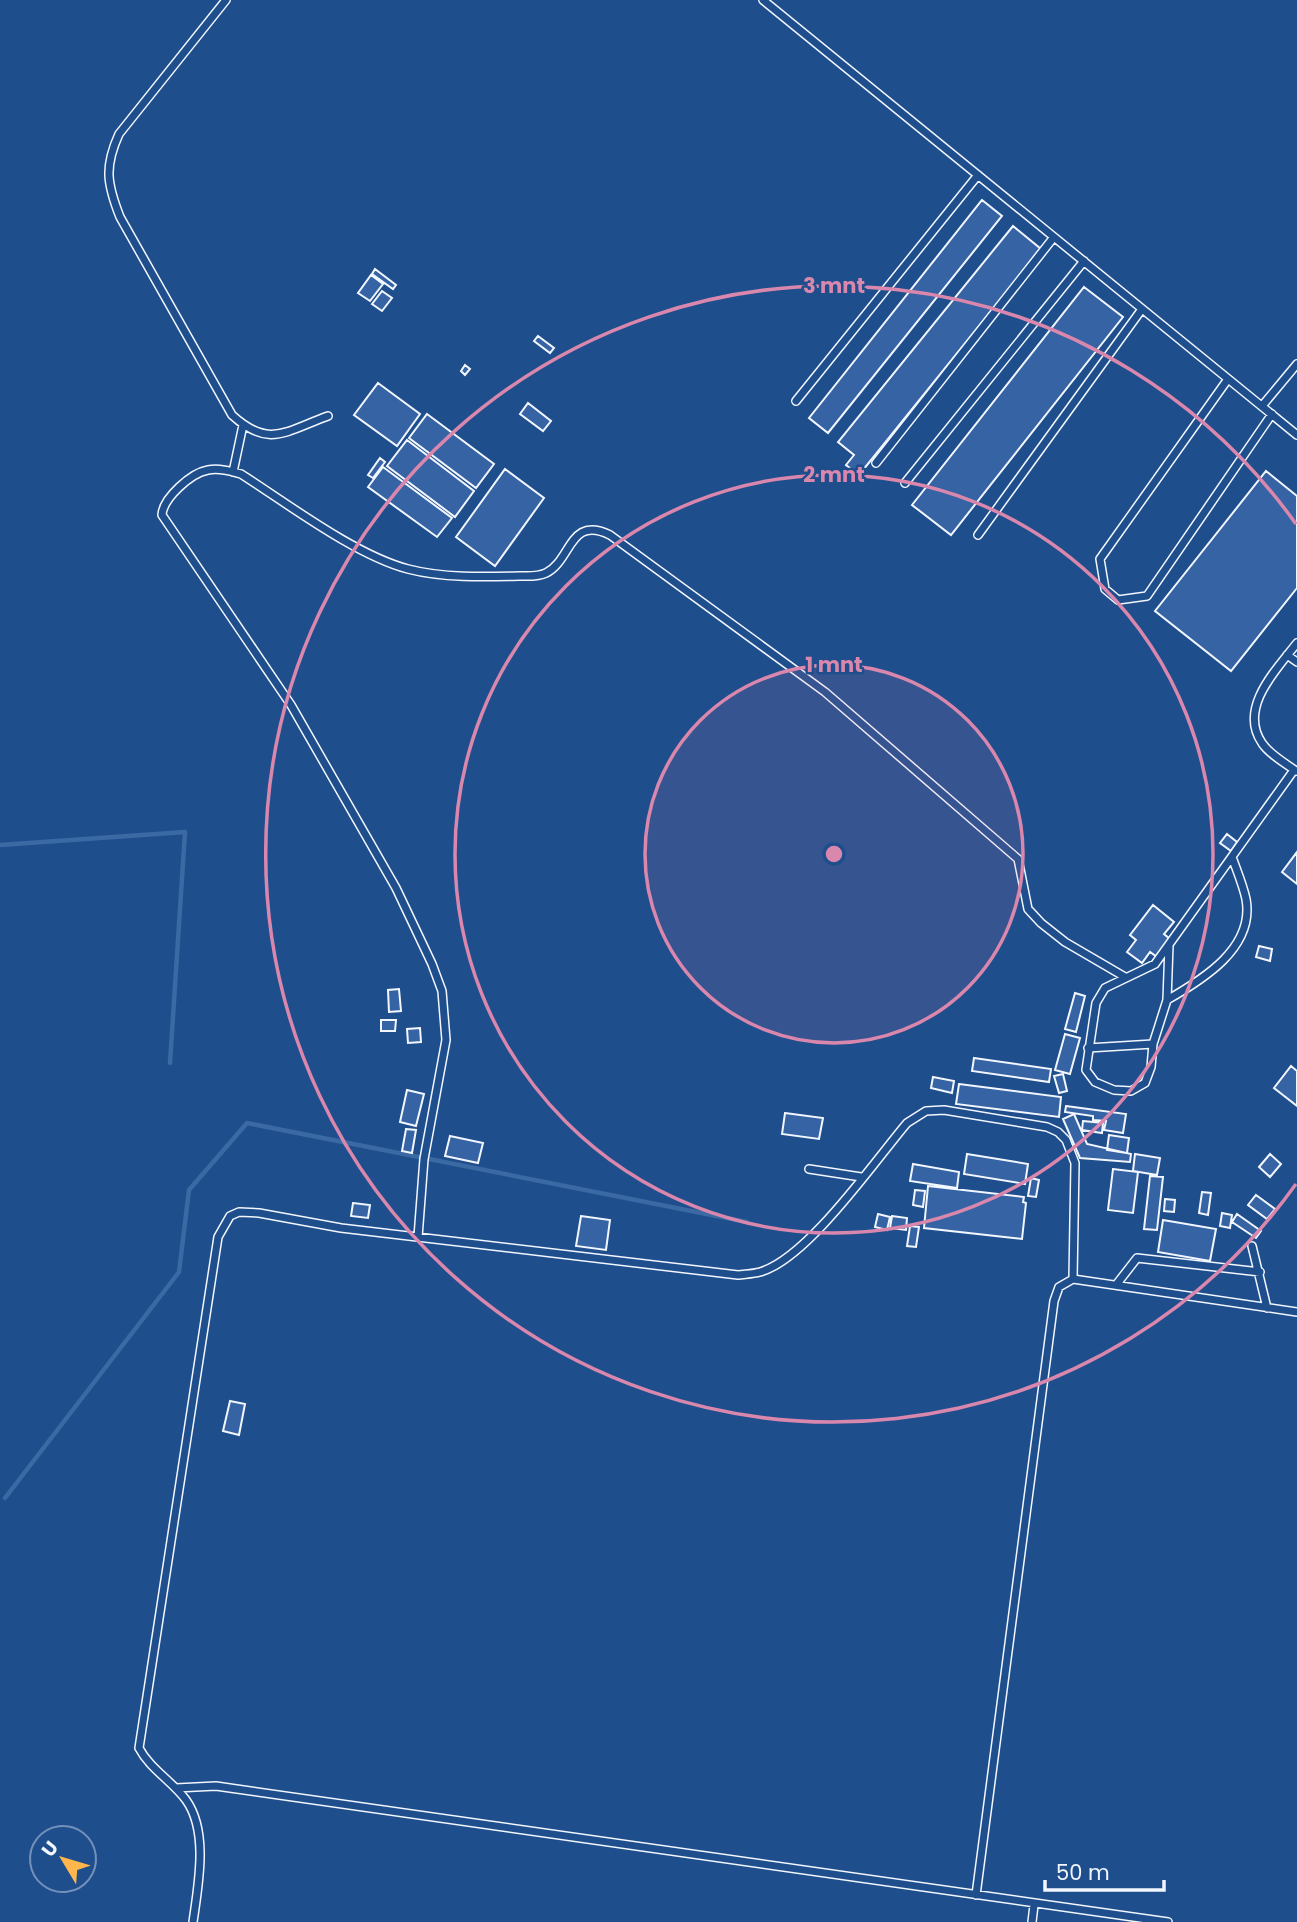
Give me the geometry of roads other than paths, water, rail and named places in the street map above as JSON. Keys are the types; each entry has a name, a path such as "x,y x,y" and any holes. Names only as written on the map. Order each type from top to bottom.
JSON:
{"lane":[{"path":"226,0 119,134 108,158 108,181 120,217 232,415 260,435 279,434 328,416"},
{"path":"763,0 1297,435"},
{"path":"796,401 978,175"},
{"path":"876,463 1054,237"},
{"path":"905,483 1084,261"},
{"path":"978,535 1142,309"},
{"path":"1262,406 1297,365"},
{"path":"1228,379 1100,558 1105,589 1118,600 1147,596 1272,414"},
{"path":"233,471 243,425"},
{"path":"418,1237 424,1159 446,1040 442,991 396,888 291,705 162,515 166,501 191,478 205,470 233,471 370,553 408,569 481,577 542,575 552,569 570,544 585,530 597,529 610,535 825,692 1017,859 1028,909 1041,923 1065,942 1125,977"},
{"path":"1169,945 1167,1000 1153,1044 1151,1067 1145,1083 1131,1091 1114,1090 1095,1083 1086,1070 1088,1048 1096,1003 1105,988 1125,977 1137,976 1155,964 1296,771 1263,746 1255,732 1252,714 1258,697 1297,643"},
{"path":"1287,655 1297,662"},
{"path":"1167,1000 1205,979 1238,939 1246,901 1232,857"},
{"path":"1088,1048 1153,1044"},
{"path":"193,1922 199,1846 195,1820 188,1802 145,1759 139,1748 216,1251 223,1225 229,1216 239,1212 259,1213 341,1228 738,1275 760,1272 783,1261 814,1236 907,1123 926,1111 944,1110 1047,1128 1058,1132 1066,1140 1075,1163 1073,1279"},
{"path":"809,1169 861,1177"},
{"path":"1252,1246 1267,1308"},
{"path":"1116,1285 1137,1258 1260,1272"},
{"path":"976,1895 1054,1301 1059,1287 1073,1279 1297,1312"},
{"path":"176,1788 216,1786 1034,1905 1168,1922"},
{"path":"1032,1922 1034,1905"}],"waterway":[{"path":"0,845 185,832 170,1063"},
{"path":"5,1498 179,1272 189,1190 247,1123 747,1222"}]}
